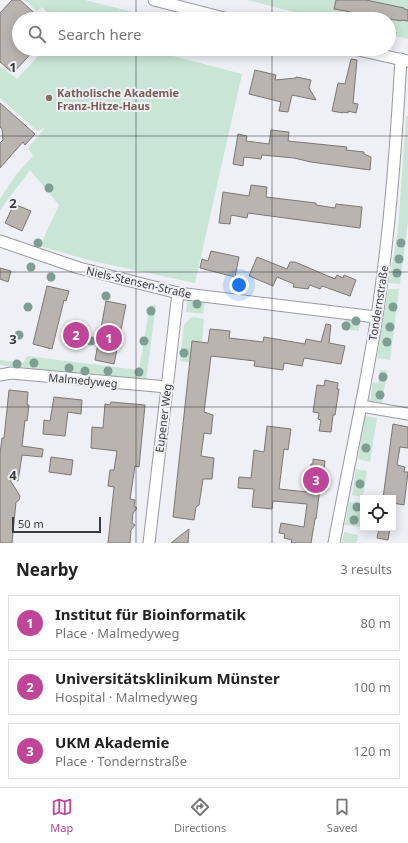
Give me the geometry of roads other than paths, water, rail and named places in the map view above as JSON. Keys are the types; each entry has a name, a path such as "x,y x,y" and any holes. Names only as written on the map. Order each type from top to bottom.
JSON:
{"street":[{"path":"154,0 201,12"},
{"path":"386,56 404,60"},
{"name":"Tondernstraße","path":"334,543 361,406 376,317 389,220 404,60"},
{"name":"Niels-Stensen-Straße","path":"0,241 79,268 178,293 376,317"},
{"name":"Eupener Weg","path":"149,543 178,293"},
{"name":"Malmedyweg","path":"0,375 11,373 167,387"},
{"path":"361,406 408,414"}],"place":[{"name":"Katholische Akademie Franz-Hitze-Haus","path":"49,98"},
{"name":"Universitätsklinikum Münster","path":"76,335"},
{"name":"Institut für Bioinformatik","path":"109,338"},
{"name":"UKM Akademie","path":"316,480"}]}
